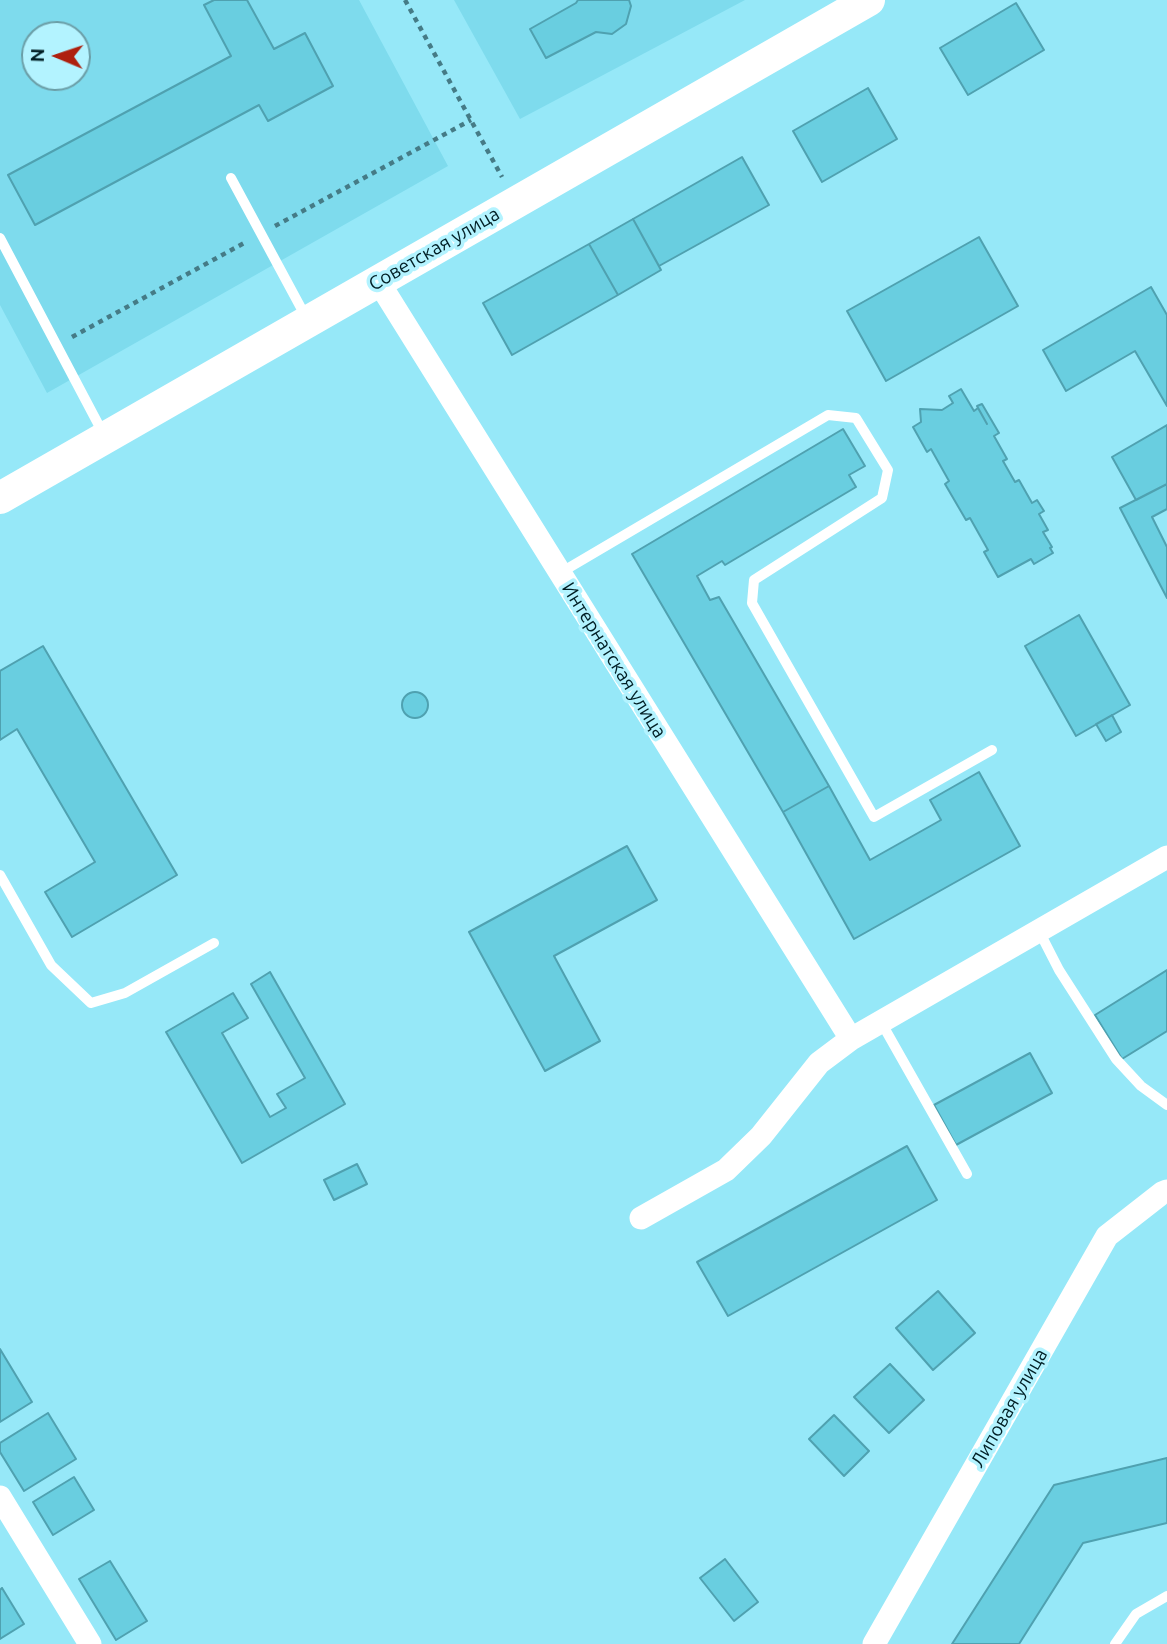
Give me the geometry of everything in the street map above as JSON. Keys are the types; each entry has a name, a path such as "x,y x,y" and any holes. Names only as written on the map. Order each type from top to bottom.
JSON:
{"main road":[{"name":"Советская улица","path":"0,498 869,0"}],"street":[{"name":"Интернатская улица","path":"378,281 851,1039"},
{"path":"641,1218 726,1170 761,1136 819,1063 851,1039 1167,857"},
{"name":"Липовая улица","path":"874,1644 1107,1236 1167,1191"},
{"path":"0,1497 90,1644"}],"lane":[{"path":"231,178 308,321"},
{"path":"0,238 105,438"},
{"path":"560,573 828,415 856,418 888,470 882,498 754,580 752,603 874,817 992,750"},
{"path":"0,875 51,965 91,1003 125,993 214,943"},
{"path":"1039,931 1059,970 1116,1059 1141,1086 1167,1105"},
{"path":"881,1021 967,1174"},
{"path":"1115,1644 1136,1614 1167,1596"}],"path":[{"path":"405,0 516,202"}],"shaded area":[{"path":"0,0 359,0 448,166 47,393 0,305"},
{"path":"454,0 745,0 520,119"}],"building":[{"path":"214,0 247,0 274,49 305,33 333,86 268,121 259,105 35,225 8,175 231,56 204,5"},
{"path":"578,0 629,0 631,6 626,24 612,34 596,32 546,58 530,29"},
{"path":"1016,3 1044,50 968,95 940,48"},
{"path":"868,88 897,139 822,182 793,131"},
{"path":"742,157 769,205 659,266 633,219"},
{"path":"633,219 661,270 618,295 589,244"},
{"path":"979,237 1018,306 886,381 847,311"},
{"path":"589,244 618,295 512,355 483,303"},
{"path":"1151,287 1167,315 1167,406 1135,351 1066,391 1043,350"},
{"path":"961,389 974,411 978,408 987,424 977,406 982,404 999,433 994,436 1007,459 1003,461 1015,482 1019,480 1032,503 1037,500 1044,511 1039,514 1048,530 1043,532 1052,547 1050,548 1053,553 1034,564 1031,559 998,577 984,552 988,550 970,518 966,520 945,484 949,481 931,449 927,452 913,427 921,422 920,409 942,410 953,403 949,396"},
{"path":"1167,425 1167,484 1136,500 1112,457"},
{"path":"843,429 865,466 849,475 856,487 725,565 722,561 697,576 710,600 719,597 829,786 783,812 632,554"},
{"path":"1167,484 1167,509 1152,517 1167,547 1167,598 1120,508"},
{"path":"1079,615 1130,705 1076,736 1025,646"},
{"path":"43,646 177,875 72,937 45,892 95,862 17,729 0,740 0,671"},
{"path":"415,692 425,695 428,705 425,715 415,718 405,715 402,705 405,695"},
{"path":"1112,715 1121,732 1106,741 1096,724"},
{"path":"979,772 1020,846 854,939 783,812 829,786 870,860 941,820 930,800"},
{"path":"627,846 657,900 554,956 600,1041 545,1071 469,932"},
{"path":"1167,970 1167,1031 1122,1059 1095,1015"},
{"path":"270,972 345,1104 242,1163 166,1032 233,993 248,1018 222,1033 270,1117 286,1108 277,1094 305,1078 251,984"},
{"path":"1030,1053 1052,1093 956,1145 934,1105"},
{"path":"907,1146 937,1200 728,1316 697,1262"},
{"path":"357,1164 367,1184 334,1200 324,1180"},
{"path":"938,1291 975,1333 933,1370 896,1328"},
{"path":"0,1349 32,1402 0,1422"},
{"path":"890,1364 924,1400 889,1433 854,1397"},
{"path":"48,1413 76,1459 24,1491 0,1452 0,1443"},
{"path":"834,1415 869,1451 844,1476 809,1439"},
{"path":"1167,1458 1167,1523 1083,1543 1019,1644 952,1644 1054,1485"},
{"path":"74,1477 94,1510 53,1535 33,1502"},
{"path":"725,1559 758,1602 734,1621 700,1578"},
{"path":"110,1561 147,1621 116,1640 79,1579"},
{"path":"2,1588 24,1624 0,1639 0,1590"}]}
